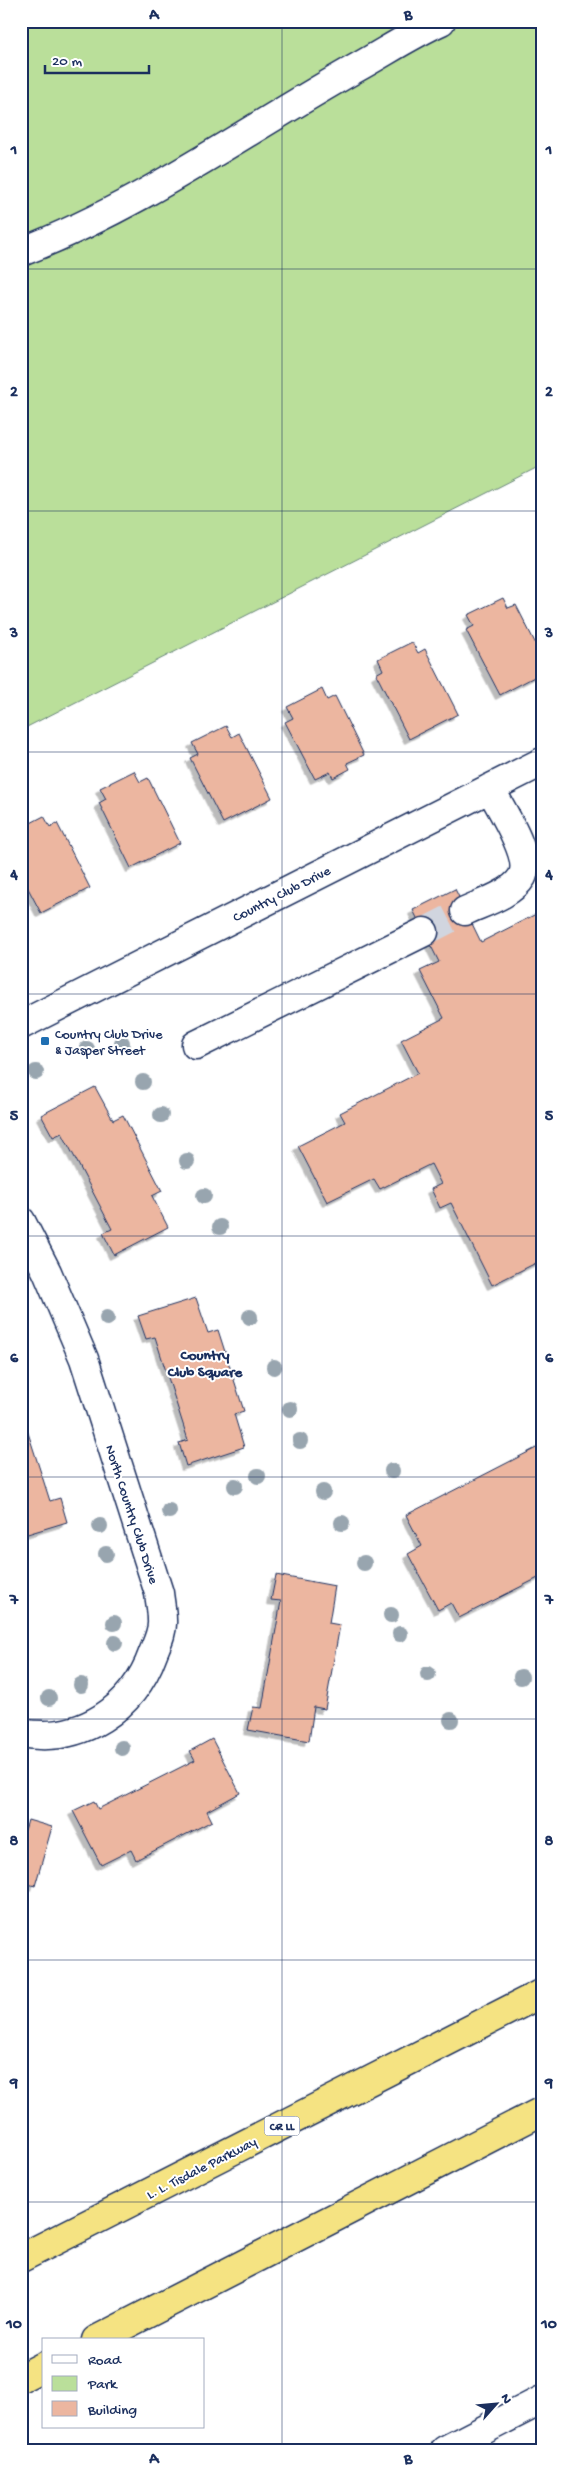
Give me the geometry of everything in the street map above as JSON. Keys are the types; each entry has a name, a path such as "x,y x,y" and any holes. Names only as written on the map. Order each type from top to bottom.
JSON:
{"highway":[{"name":"L. L. Tisdale Parkway","path":"21,2258 542,1992"},
{"path":"100,2338 542,2111"},
{"path":"21,2378 42,2367"}],"street":[{"path":"21,252 52,240 195,166 322,87 441,21"},
{"name":"Country Club Drive","path":"21,1025 542,762"},
{"path":"465,911 509,889 522,877 525,861 490,788"},
{"path":"196,1045 424,932"},
{"name":"North Country Club Drive","path":"21,1222 47,1272 84,1359 159,1594 163,1621 148,1666 134,1691 113,1712 88,1726 63,1734 38,1736 21,1733"},
{"path":"445,2450 542,2400"}],"green space":[{"path":"21,21 542,21 542,465 21,730"}],"building":[{"path":"503,598 508,608 516,605 542,656 542,673 500,695 466,630 474,626 468,615"},
{"path":"412,642 418,653 425,649 458,714 409,739 376,674 383,670 378,659"},
{"path":"322,689 327,700 335,696 364,755 347,763 350,769 333,778 330,772 315,779 285,722 293,718 287,707"},
{"path":"226,726 232,737 239,733 272,798 223,823 190,758 198,754 192,743"},
{"path":"134,771 140,782 148,778 180,843 131,868 99,803 106,799 100,788"},
{"path":"44,816 50,827 57,823 90,888 41,913 21,875 21,828"},
{"path":"455,889 481,942 542,911 542,1260 492,1285 451,1203 440,1208 431,1189 441,1184 431,1164 380,1189 374,1179 327,1202 298,1146 345,1122 340,1113 418,1073 401,1040 444,1018 420,971 439,962 413,910"},
{"path":"95,1087 113,1120 123,1115 162,1191 152,1196 168,1227 114,1255 103,1233 112,1229 62,1133 53,1137 41,1115"},
{"path":"196,1298 208,1333 218,1330 244,1411 234,1414 244,1447 186,1466 179,1443 188,1440 155,1337 146,1339 138,1316"},
{"path":"21,1378 26,1394 21,1396"},
{"path":"21,1411 50,1501 60,1498 67,1522 21,1536"},
{"path":"542,1445 542,1576 459,1618 451,1603 438,1610 408,1554 422,1546 406,1515"},
{"path":"276,1575 335,1586 329,1623 340,1625 325,1709 314,1707 309,1741 248,1730 253,1707 262,1708 281,1601 271,1600"},
{"path":"212,1739 240,1793 207,1811 212,1821 136,1860 131,1850 101,1865 73,1811 94,1801 98,1809 195,1760 190,1751"},
{"path":"28,1820 52,1827 35,1886 21,1882 21,1829 25,1830"}],"tunnel":[{"path":"424,932 465,911"}],"place":[{"name":"Country Club Drive & Jasper Street","path":"45,1041"}],"district":[{"name":"Country Club Square","path":"205,1362"}]}
